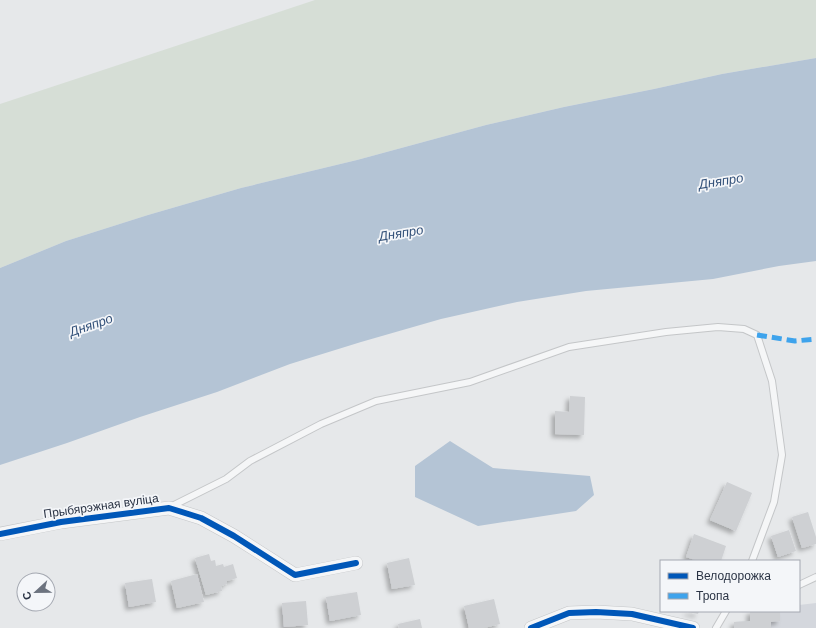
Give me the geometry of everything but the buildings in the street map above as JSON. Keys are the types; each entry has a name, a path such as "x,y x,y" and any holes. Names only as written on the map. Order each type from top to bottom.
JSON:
{"street":[{"name":"Прыбярэжная вуліца","path":"0,534 61,522 169,508 201,518 234,536 295,575 356,563"},
{"path":"531,628 569,613 596,612 632,614 693,628"}],"lane":[{"path":"169,508 226,479 250,461 321,424 376,401 470,382 569,347 666,332 718,326 744,329 757,336 772,381 782,455 774,502 752,560"},
{"path":"800,585 816,577"},
{"path":"716,628 725,612"}],"shaded area":[{"path":"315,0 816,0 816,58 722,74 564,107 486,125 357,160 241,188 66,241 0,268 0,104"},
{"path":"816,603 816,628 734,628 734,622 750,621 750,612 800,612 800,605"}],"water":[{"name":"Дняпро","path":"816,58 816,261 779,266 713,279 586,291 517,302 441,319 290,364 217,392 0,465 0,268 66,241 241,188 357,160 486,125 564,107 722,74"},
{"path":"450,441 493,468 590,476 594,495 576,511 478,526 415,497 415,466"}],"marked path":[{"path":"757,335 795,341 816,339"}],"cycle path":[{"path":"0,534 61,522 169,508 201,518 234,536 295,575 356,563"},
{"path":"531,628 569,613 596,612 632,614 693,628"}]}
